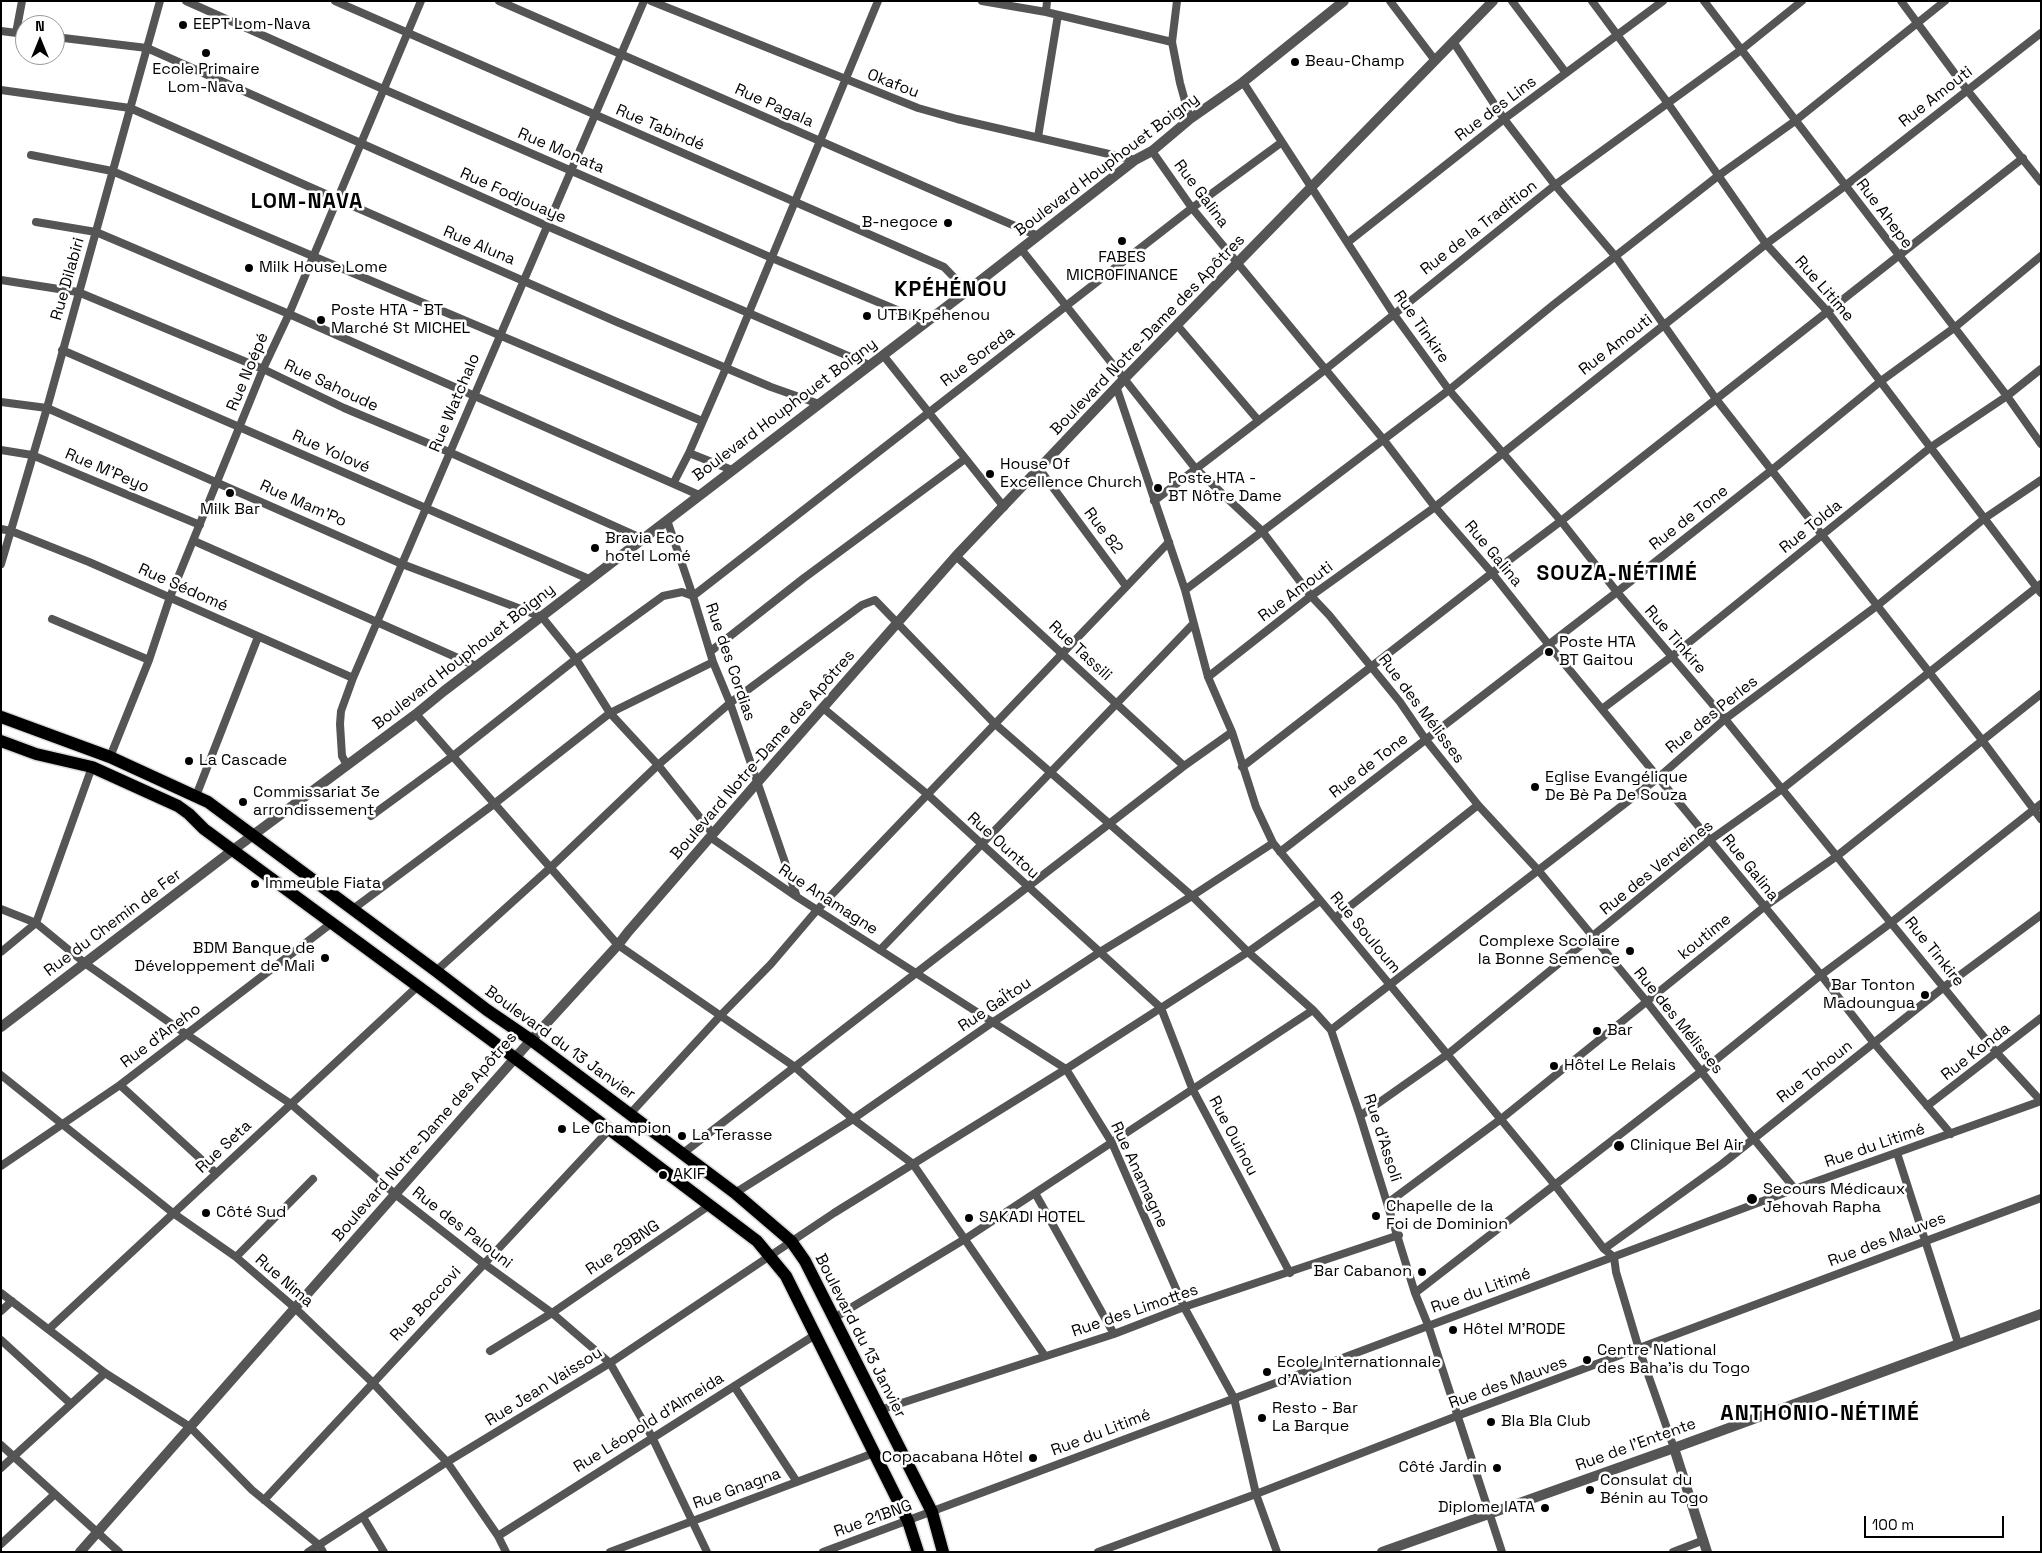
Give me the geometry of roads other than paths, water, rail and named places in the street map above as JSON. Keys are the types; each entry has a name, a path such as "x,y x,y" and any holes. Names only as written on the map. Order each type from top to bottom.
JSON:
{"highway":[{"name":"Boulevard du 13 Janvier","path":"1,717 110,757 208,802 242,842 333,922 757,1241 786,1276 908,1521 918,1552"},
{"name":"Boulevard du 13 Janvier","path":"1,741 36,754 92,768 178,806 204,829 242,842 353,909 735,1193 791,1241 805,1261 932,1512 943,1552"}],"street":[{"path":"19,15 22,1"},
{"name":"Rue Dilabiri","path":"1,564 47,408 160,1"},
{"name":"Rue Monata","path":"186,1 772,258 926,322"},
{"name":"Rue Tabindé","path":"335,1 944,267 967,291"},
{"name":"Rue Noépé","path":"110,757 149,660 170,597 263,369 289,314 420,1"},
{"name":"Rue Pagala","path":"499,1 1038,236"},
{"name":"Rue Watchalo","path":"347,765 342,756 340,724 341,711 352,678 644,1"},
{"name":"Okafou","path":"651,1 844,80 936,114 1038,136 1134,160"},
{"path":"674,482 689,453 726,368 878,1"},
{"path":"982,1 1046,12 1172,42"},
{"path":"1046,12 1047,1"},
{"path":"1177,1 1172,42 1180,83 1190,119"},
{"name":"Boulevard Houphouet Boigny","path":"242,842 333,777 416,714 589,579 967,291 1134,160 1152,151 1190,119 1243,82 1344,1"},
{"path":"1390,1 1434,59"},
{"name":"Boulevard Notre-Dame des Apôtres","path":"80,1552 515,1058 618,945 956,556 1117,389 1124,379 1492,1"},
{"path":"1512,1 1566,73"},
{"name":"Rue Litime","path":"1592,1 1667,102 1766,244 1827,310 2039,588"},
{"name":"Rue des Lins","path":"1348,242 1504,119 1663,1"},
{"name":"Rue Ahepe","path":"1704,1 2007,396 2041,444"},
{"name":"Rue de la Tradition","path":"1154,501 1326,369 1555,185 1741,50 1802,1"},
{"path":"1901,1 1967,90 2041,182"},
{"path":"1185,590 1449,390 1553,305 1718,176 1795,121 1945,1"},
{"path":"1038,136 1058,15"},
{"path":"1,31 15,33"},
{"name":"Rue Amouti","path":"1208,677 1311,596 1435,506 1766,244 1845,186 2041,33"},
{"name":"Rue Fodjouaye","path":"65,38 147,48 547,226 749,312 869,366"},
{"path":"1454,42 1504,119 1555,185 1616,257 1716,399 1982,740 2037,807 2041,819"},
{"name":"Rue Tinkire","path":"1243,82 1393,314 1449,390 1561,521 1616,592 1725,719 1997,1052 2041,1101"},
{"name":"Rue Aluna","path":"1,90 130,108 336,200 726,368 819,404"},
{"name":"Rue Soreda","path":"694,596 1192,208 1282,142"},
{"name":"Rue Galina","path":"1152,151 1192,208 1326,369 1435,506 1492,572 1549,645 1821,975 1874,1043 1951,1134"},
{"path":"31,155 112,171 702,421"},
{"path":"1242,767 1492,572 1561,521 1827,310 1899,257 2023,158"},
{"path":"36,222 96,232 289,314 473,396 674,482 699,495"},
{"name":"Rue des Mélisses","path":"1021,249 1195,468 1262,531 1311,596 1329,615 1400,702 1426,740 1478,805 1538,870 1647,1002 1752,1138 1796,1189"},
{"name":"Rue de Tone","path":"1280,852 1549,645 1772,470 1881,381 1954,328 2041,256"},
{"name":"Rue Sahoude","path":"1,280 78,292 263,369 344,408 449,452 643,538"},
{"path":"1177,325 1258,420"},
{"name":"Rue Yolové","path":"62,350 589,579"},
{"path":"883,355 1004,507"},
{"name":"Rue Tolda","path":"1602,709 1671,657 1931,447 2007,396 2041,369"},
{"name":"Rue Souloum","path":"1117,389 1185,590 1208,677 1232,732 1256,807 1273,843 1555,1185 1604,1249 1614,1257"},
{"name":"Rue Mam'Po","path":"1,402 47,408 402,564 542,617"},
{"name":"Rue M'Peyo","path":"1,450 32,455 200,525"},
{"path":"689,453 732,470"},
{"path":"711,650 965,459"},
{"name":"Rue 82","path":"1040,470 1126,586"},
{"name":"Rue des Perles","path":"1331,1030 1658,778 1725,719 1878,606 1985,518 2041,480"},
{"name":"Rue des Cordias","path":"667,520 694,596 713,662 730,703 756,784 797,897"},
{"name":"Rue Sédomé","path":"1,529 11,531 170,597 352,678"},
{"path":"194,541 476,666"},
{"path":"629,1115 720,1016 771,964 817,910 1169,542"},
{"name":"Rue Tassili","path":"956,556 1184,766"},
{"name":"Rue des Verveines","path":"1360,1116 1448,1054 1710,840 1782,789 1929,672 2039,588"},
{"path":"371,816 453,756 576,659 662,596 682,592 694,596"},
{"name":"Rue d'Assoli","path":"730,703 862,605 875,600 994,723 1192,896 1248,952 1313,1010 1331,1030 1389,1202 1416,1293 1502,1552"},
{"path":"542,617 576,659"},
{"path":"52,619 149,660"},
{"path":"880,950 1193,624"},
{"path":"196,796 258,636"},
{"name":"Rue Anamagne","path":"576,659 610,713 658,765 712,835 797,897 1066,1068 1112,1143 1184,1307 1234,1398 1256,1494 1277,1552"},
{"path":"353,909 494,804 610,713 713,662"},
{"name":"koutime","path":"1389,1202 1501,1119 1764,906 1837,856 2041,694"},
{"path":"436,970 550,868 658,765 730,703"},
{"name":"Rue Ountou","path":"823,708 928,794 981,845 1161,1008"},
{"path":"416,714 618,945 795,1067 853,1119 913,1164 1046,1356"},
{"path":"682,1154 1184,766 1232,732"},
{"path":"1,952 36,923 92,768"},
{"path":"1335,918 1478,805"},
{"path":"1416,1293 2037,807"},
{"name":"Rue du Chemin de Fer","path":"1,1027 86,964 242,842"},
{"name":"Rue GaÏtou","path":"735,1193 853,1119 993,1022 1100,952 1192,896 1273,843"},
{"name":"Rue Jean Vaissou","path":"308,1552 321,1548 363,1517 447,1462 610,1363 769,1255 1161,1008 1248,952 1320,901"},
{"name":"Rue des Palouni","path":"1,909 36,923 86,964 291,1104 395,1194 483,1263 552,1312 610,1363 652,1437 707,1552"},
{"name":"Rue Tohoun","path":"1604,1249 1722,1164 1752,1138 1944,987 2041,915"},
{"name":"Rue d'Aneho","path":"1,1166 120,1084 333,922"},
{"name":"Rue Seta","path":"49,1329 418,986"},
{"name":"Rue Ouinou","path":"1161,1008 1192,1088 1290,1273"},
{"path":"834,1318 965,1239 1313,1010"},
{"name":"Rue Konda","path":"1928,1106 2041,1018"},
{"name":"Rue Nima","path":"1,1075 173,1214 236,1257 295,1308 372,1382 447,1462 498,1536 506,1552"},
{"path":"120,1084 216,1173"},
{"name":"Rue du Litimé","path":"932,1512 1428,1325 2041,1101"},
{"name":"Rue Boccovi","path":"264,1500 610,1129"},
{"path":"1897,1153 1958,1343"},
{"path":"236,1257 313,1179"},
{"path":"1035,1193 1114,1334"},
{"name":"Rue des Mauves","path":"1098,1552 2041,1198"},
{"name":"Rue 29BNG","path":"490,1351 552,1312 710,1205"},
{"name":"Rue des Limottes","path":"880,1410 1114,1334 1184,1307 1290,1273 1398,1235"},
{"path":"1614,1257 1616,1272 1639,1349 1674,1448 1707,1552"},
{"path":"1,1293 105,1373 190,1427 264,1500 321,1548"},
{"path":"1,1311 12,1301"},
{"name":"Rue de l'Entente","path":"1382,1552 2041,1314"},
{"name":"Rue Léopold d'Almeida","path":"498,1536 815,1335"},
{"path":"1,1340 71,1404"},
{"path":"1,1468 105,1373"},
{"path":"734,1386 797,1482"},
{"path":"1,1445 119,1552"},
{"name":"Rue Gnagna","path":"610,1552 691,1520 874,1453"},
{"path":"1,1544 55,1494"},
{"name":"Rue 21BNG","path":"823,1552 932,1512"},
{"path":"363,1517 384,1552"},
{"path":"1673,1552 1704,1540"}],"place":[{"name":"EEPT Lom-Nava","path":"183,25"},
{"name":"Ecole Primaire Lom-Nava","path":"206,53"},
{"name":"Beau-Champ","path":"1295,62"},
{"name":"B-negoce","path":"948,223"},
{"name":"FABES MICROFINANCE","path":"1122,241"},
{"name":"Milk House Lome","path":"249,268"},
{"name":"UTB Kpehenou","path":"867,316"},
{"name":"Poste HTA - BT Marché St MICHEL","path":"321,320"},
{"name":"House Of Excellence Church","path":"990,474"},
{"name":"Poste HTA - BT Nôtre Dame","path":"1158,488"},
{"name":"Milk Bar","path":"230,493"},
{"name":"Bravia Eco hotel Lomé","path":"595,548"},
{"name":"Poste HTA BT Gaitou","path":"1549,652"},
{"name":"La Cascade","path":"189,761"},
{"name":"Eglise Evangélique De Bè Pa De Souza","path":"1535,787"},
{"name":"Commissariat 3e arrondissement","path":"243,802"},
{"name":"Immeuble Fiata","path":"255,884"},
{"name":"Complexe Scolaire la Bonne Semence","path":"1630,951"},
{"name":"BDM Banque de Développement de Mali","path":"325,958"},
{"name":"Bar Tonton Madoungua","path":"1925,995"},
{"name":"Bar","path":"1597,1031"},
{"name":"Hôtel Le Relais","path":"1554,1066"},
{"name":"Le Champion","path":"562,1129"},
{"name":"La Terasse","path":"682,1136"},
{"name":"Clinique Bel Air","path":"1619,1146"},
{"name":"AKIF","path":"663,1175"},
{"name":"Secours Médicaux Jehovah Rapha","path":"1752,1199"},
{"name":"Côté Sud","path":"206,1213"},
{"name":"Chapelle de la Foi de Dominion","path":"1376,1216"},
{"name":"SAKADI HOTEL","path":"969,1218"},
{"name":"Bar Cabanon","path":"1422,1272"},
{"name":"Hôtel M'RODE","path":"1453,1330"},
{"name":"Centre National des Baha'is du Togo","path":"1587,1360"},
{"name":"Ecole Internationnale d'Aviation","path":"1267,1372"},
{"name":"Resto - Bar La Barque","path":"1262,1418"},
{"name":"Bla Bla Club","path":"1491,1422"},
{"name":"Copacabana Hôtel","path":"1033,1458"},
{"name":"Côté Jardin","path":"1497,1468"},
{"name":"Consulat du Bénin au Togo","path":"1590,1490"},
{"name":"Diplome IATA","path":"1545,1508"}],"district":[{"name":"LOM-NAVA","path":"307,202"},
{"name":"KPÉHÉNOU","path":"951,290"},
{"name":"SOUZA-NÉTIMÉ","path":"1617,574"},
{"name":"ANTHONIO-NÉTIMÉ","path":"1820,1414"}]}
